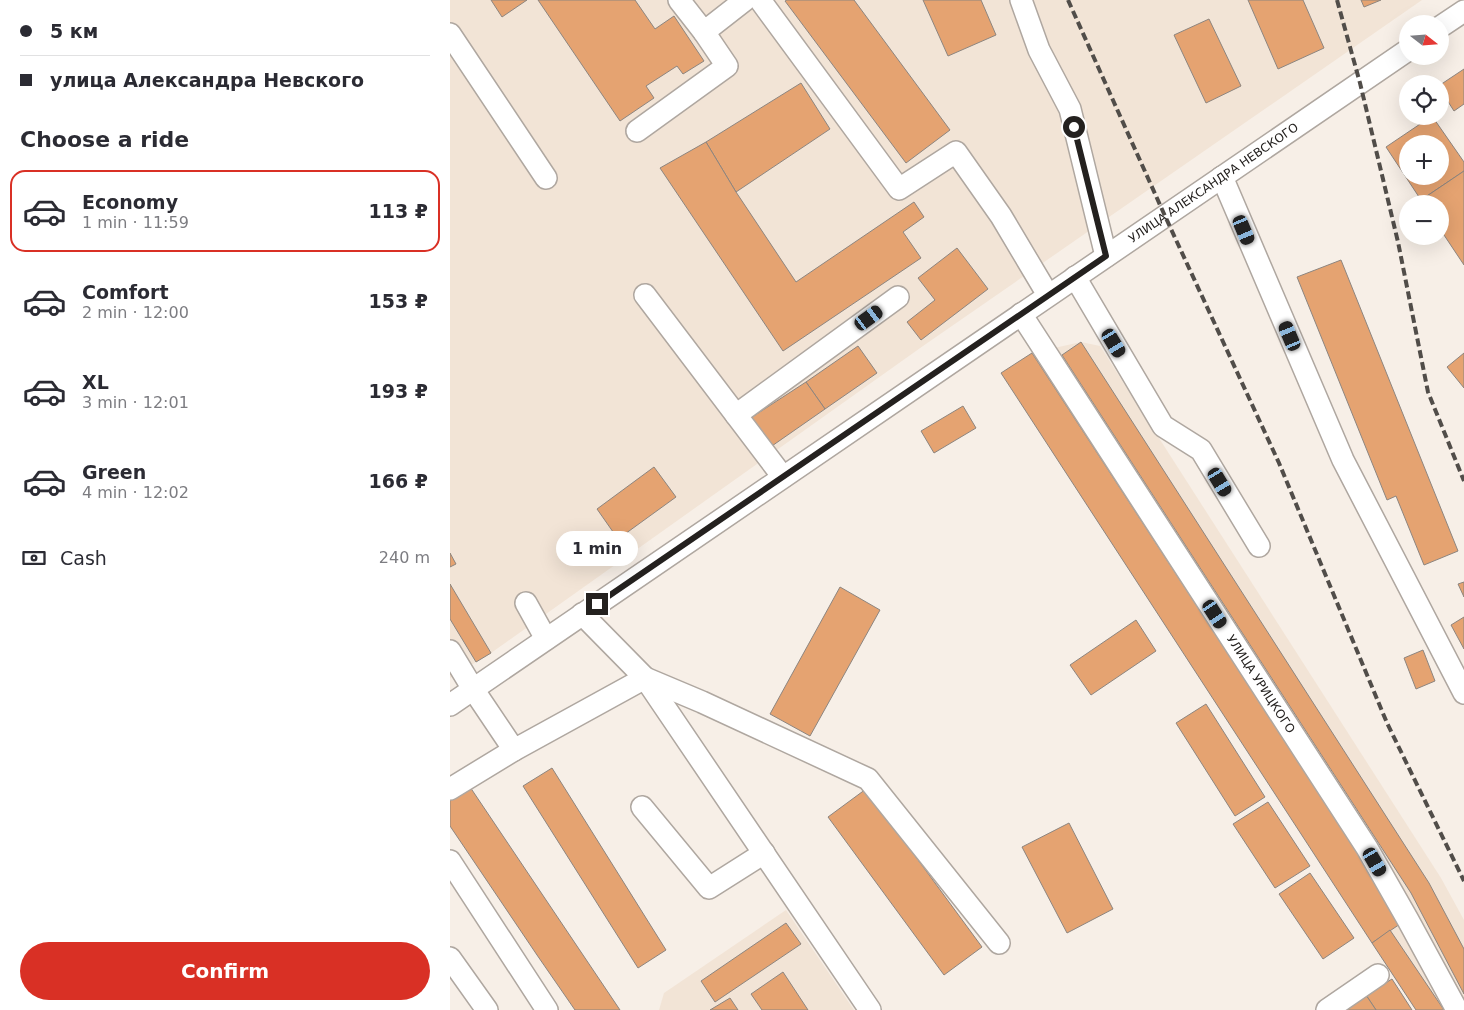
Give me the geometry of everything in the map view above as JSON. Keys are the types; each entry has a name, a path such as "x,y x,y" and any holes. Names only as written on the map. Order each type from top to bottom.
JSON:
{"street":[{"path":"637,131 727,66 679,0"},
{"path":"704,32 745,0"},
{"path":"760,0 898,190 956,152 1001,216 1048,294"},
{"path":"1021,0 1039,50 1070,109 1106,256"},
{"path":"1449,21 1464,11"},
{"path":"450,34 546,178"},
{"name":"УЛИЦА АЛЕКСАНДРА НЕВСКОГО","path":"450,705 1048,294 1076,277 1399,56"},
{"path":"1222,178 1343,460 1464,693"},
{"path":"1076,277 1163,426 1201,450 1259,546"},
{"path":"645,295 783,477"},
{"path":"736,415 898,297"},
{"name":"УЛИЦА УРИЦКОГО","path":"1021,314 1367,848 1456,1010"},
{"path":"526,603 546,639"},
{"path":"582,614 646,678 870,1010"},
{"path":"450,651 472,690 514,750"},
{"path":"450,789 514,750 646,678"},
{"path":"646,678 702,702 868,780 999,943"},
{"path":"642,807 709,888 764,853"},
{"path":"450,861 547,1010"},
{"path":"450,958 487,1010"},
{"path":"1327,1010 1378,975"}],"shaded area":[{"path":"450,0 1422,0 923,346 491,653 450,678"},
{"path":"1081,342 1100,346 1441,878 1464,920 1464,1010 1416,1010 1001,373 1032,353"},
{"path":"786,910 854,1010 659,1010 664,993"}],"building":[{"path":"491,0 527,0 502,17"},
{"path":"538,0 635,0 655,29 674,16 704,61 683,74 677,66 646,86 654,98 620,121"},
{"path":"854,0 950,130 906,163 785,1"},
{"path":"923,0 981,0 996,35 948,56"},
{"path":"1248,0 1303,0 1324,48 1278,69"},
{"path":"1361,0 1381,0 1364,7"},
{"path":"1209,19 1241,86 1206,103 1174,35"},
{"path":"1464,69 1464,104 1454,111 1449,103 1449,79"},
{"path":"801,83 830,129 736,192 706,142"},
{"path":"1419,125 1438,125 1445,135 1404,135"},
{"path":"1399,138 1399,167 1386,147"},
{"path":"1449,140 1464,162 1464,171 1449,181"},
{"path":"706,142 736,192 796,282 914,202 924,217 903,232 921,258 783,351 660,168"},
{"path":"1464,171 1464,265 1449,242 1449,195 1428,195 1443,185 1449,185 1449,181"},
{"path":"1411,185 1443,185 1428,195 1418,195"},
{"path":"957,248 988,289 921,340 907,322 935,300 918,278"},
{"path":"1341,260 1458,551 1424,565 1396,496 1387,500 1297,277"},
{"path":"1081,342 1429,883 1464,949 1464,994 1411,893 1062,355"},
{"path":"858,346 877,373 825,409 806,382"},
{"path":"1032,353 1403,922 1372,943 1001,373"},
{"path":"1464,353 1464,388 1447,367"},
{"path":"806,382 825,409 769,448 749,419"},
{"path":"963,406 976,428 934,453 921,431"},
{"path":"654,467 676,497 618,539 597,509"},
{"path":"450,553 456,564 450,567"},
{"path":"1464,582 1464,597 1458,584"},
{"path":"450,584 491,653 476,662 450,619"},
{"path":"840,587 880,610 810,736 770,714"},
{"path":"1464,617 1464,649 1451,625"},
{"path":"1136,620 1156,651 1091,695 1070,665"},
{"path":"1423,650 1435,681 1416,689 1404,658"},
{"path":"1206,704 1265,797 1235,816 1176,723"},
{"path":"552,768 666,950 638,968 523,786"},
{"path":"468,784 620,1010 575,1010 450,826 450,796"},
{"path":"866,789 982,947 944,975 828,817"},
{"path":"1268,802 1310,866 1275,888 1233,824"},
{"path":"1069,823 1113,909 1067,933 1022,847"},
{"path":"1310,873 1354,938 1323,959 1279,894"},
{"path":"786,923 801,944 715,1002 701,981"},
{"path":"1390,930 1444,1010 1416,1010 1372,943"},
{"path":"783,972 808,1010 762,1010 751,994"},
{"path":"1392,979 1412,1010 1376,1010 1366,995"},
{"path":"1366,995 1376,1010 1344,1010"},
{"path":"730,998 738,1010 710,1010"}],"railway":[{"path":"1068,0 1279,463 1387,723 1464,881"},
{"path":"1337,0 1360,83 1398,242 1428,392 1464,481"}],"route":[{"path":"597,604 1106,256 1074,127"}]}
